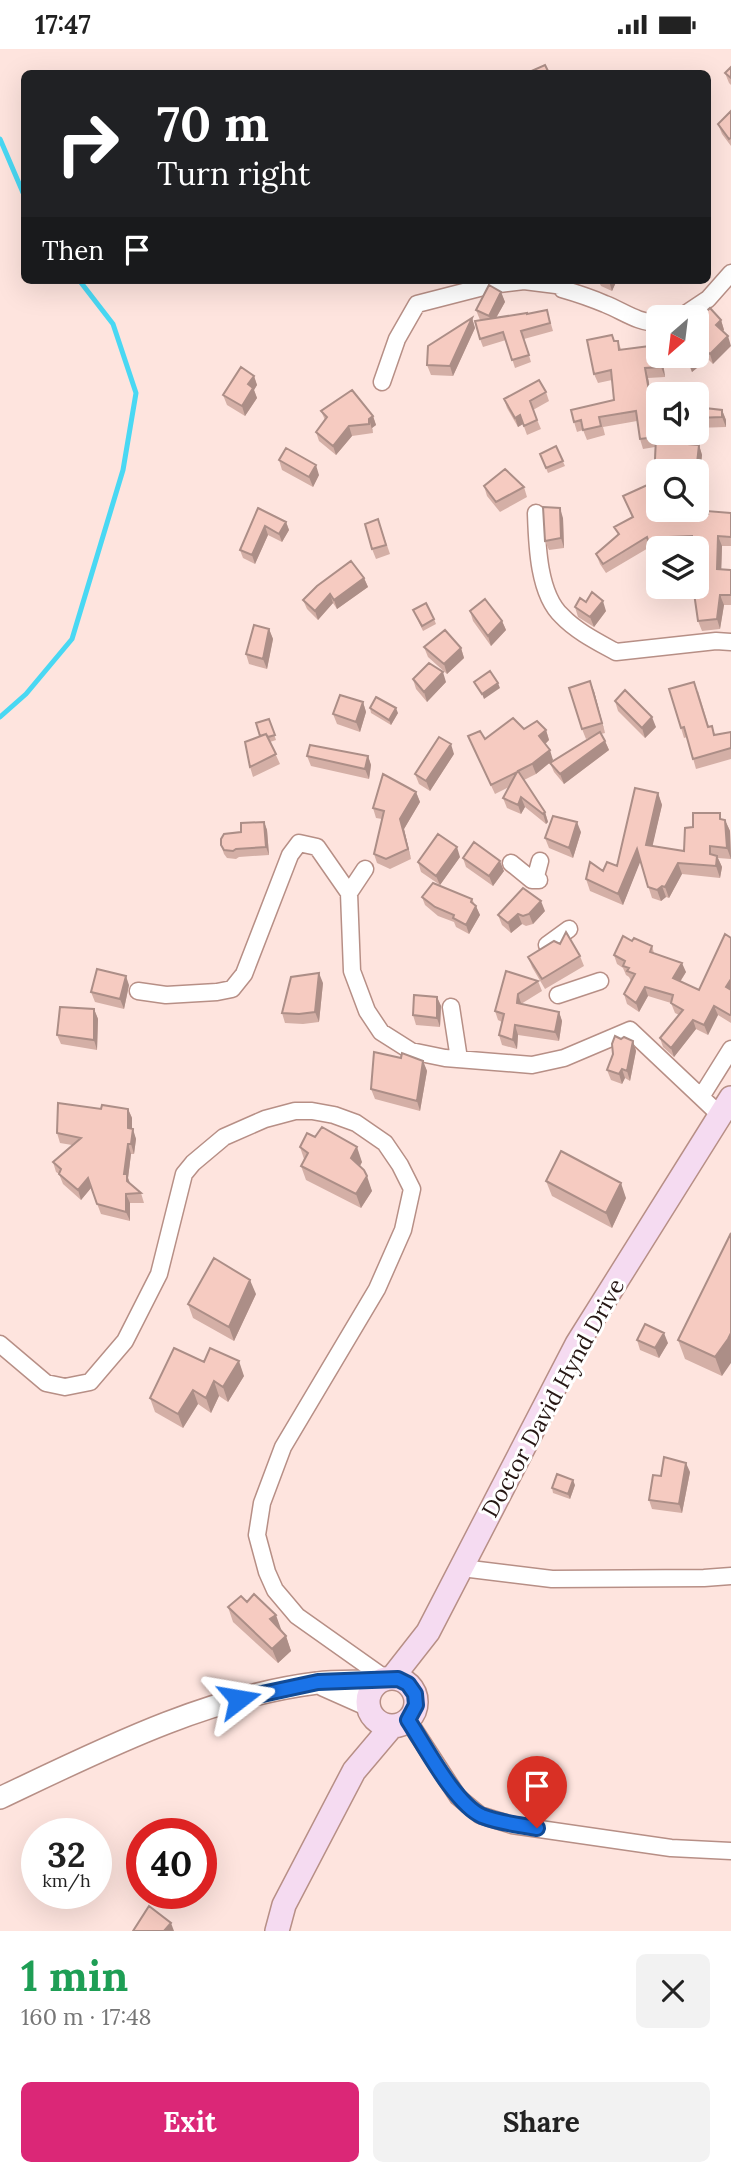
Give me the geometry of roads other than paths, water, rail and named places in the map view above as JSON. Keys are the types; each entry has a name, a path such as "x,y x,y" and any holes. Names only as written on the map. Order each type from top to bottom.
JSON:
{"main road":[{"name":"Doctor David Hynd Drive","path":"393,1682 428,1632 577,1344 726,1106"},
{"path":"277,1931 284,1905 354,1771 370,1694 393,1682 416,1705 354,1771"},
{"path":"369,1708 372,1716 381,1724 400,1723"}],"street":[{"path":"699,305 708,299 731,272"},
{"path":"382,382 397,339 417,304 499,284"},
{"path":"548,284 564,286 562,289 599,301 646,322"},
{"path":"536,513 538,551 549,596 560,615 602,644 616,652 716,641 731,642"},
{"path":"138,991 166,995 232,989 244,974 290,855 299,843 317,847 349,893 352,971 367,1011 381,1032 411,1051 459,1059 532,1065 564,1058 630,1030 701,1097 726,1106"},
{"path":"512,863 532,880 539,875 525,891"},
{"path":"349,893 365,869"},
{"path":"547,945 569,929"},
{"path":"558,995 600,981"},
{"path":"451,1007 459,1059"},
{"path":"701,1097 731,1049"},
{"path":"0,1344 46,1383 65,1387 90,1382 125,1341 159,1275 184,1174 224,1137 265,1119 295,1111 312,1111 356,1123 385,1143 412,1189 403,1230 377,1289 284,1447 262,1503 257,1535 275,1590 297,1616 393,1682"},
{"path":"461,1568 552,1579 704,1579 731,1576"},
{"path":"0,1798 105,1747 204,1710 257,1694 318,1682 393,1682"},
{"path":"318,1682 369,1708"},
{"path":"400,1723 458,1797 480,1815 512,1825 671,1848 731,1851"}],"waterway":[{"path":"0,139 21,188"},
{"path":"0,717 26,694 72,639 123,470 136,393 113,324 82,284"}]}
